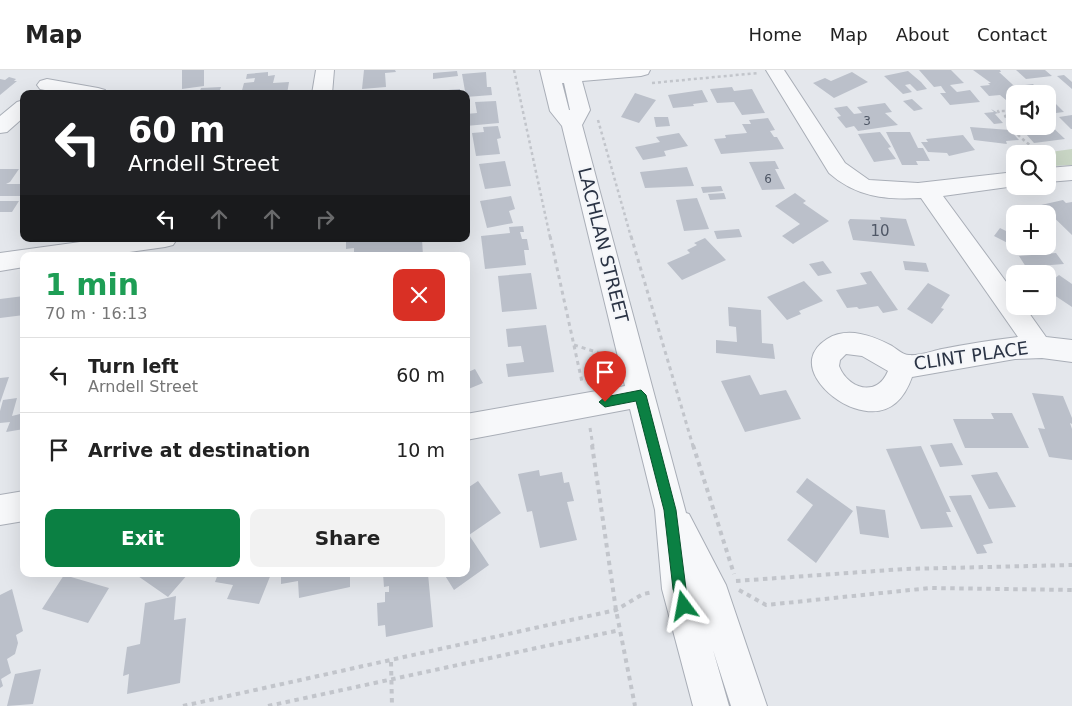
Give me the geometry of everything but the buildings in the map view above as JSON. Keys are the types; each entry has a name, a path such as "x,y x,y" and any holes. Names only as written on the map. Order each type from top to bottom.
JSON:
{"street":[{"path":"42,89 65,70"},
{"path":"322,90 325,70"},
{"path":"776,71 836,168 848,178 864,186 883,191 926,189 1006,180"},
{"path":"550,74 571,73 644,77"},
{"name":"LACHLAN STREET","path":"571,73 580,110 572,125"},
{"name":"LACHLAN STREET","path":"550,74 560,111 572,125 641,395 670,510 679,589 711,706"},
{"path":"0,127 20,110"},
{"path":"1056,174 1072,173"},
{"name":"CLINT PLACE","path":"926,189 1039,347"},
{"path":"68,252 143,242"},
{"path":"0,262 20,259"},
{"name":"CLINT PLACE","path":"903,366 1039,347 1072,351"},
{"path":"470,426 641,395"},
{"path":"0,510 20,507"},
{"name":"LACHLAN STREET","path":"670,510 709,585 749,706"}],"path":[{"path":"514,70 587,406 616,610 635,706"},
{"path":"644,77 776,71"},
{"path":"998,111 1006,109"},
{"path":"597,118 667,364 737,581 886,569 1012,564 1072,565"},
{"path":"1018,135 1030,145"},
{"path":"574,345 609,356"},
{"path":"734,587 766,605 930,588 1072,590"},
{"path":"183,706 616,610 643,594"},
{"path":"268,706 620,630"},
{"path":"391,661 392,706"}],"green space":[{"path":"1072,149 1072,165 1056,166 1056,151"}],"route":[{"path":"605,402 641,395 670,510 679,589 684,606"}]}
